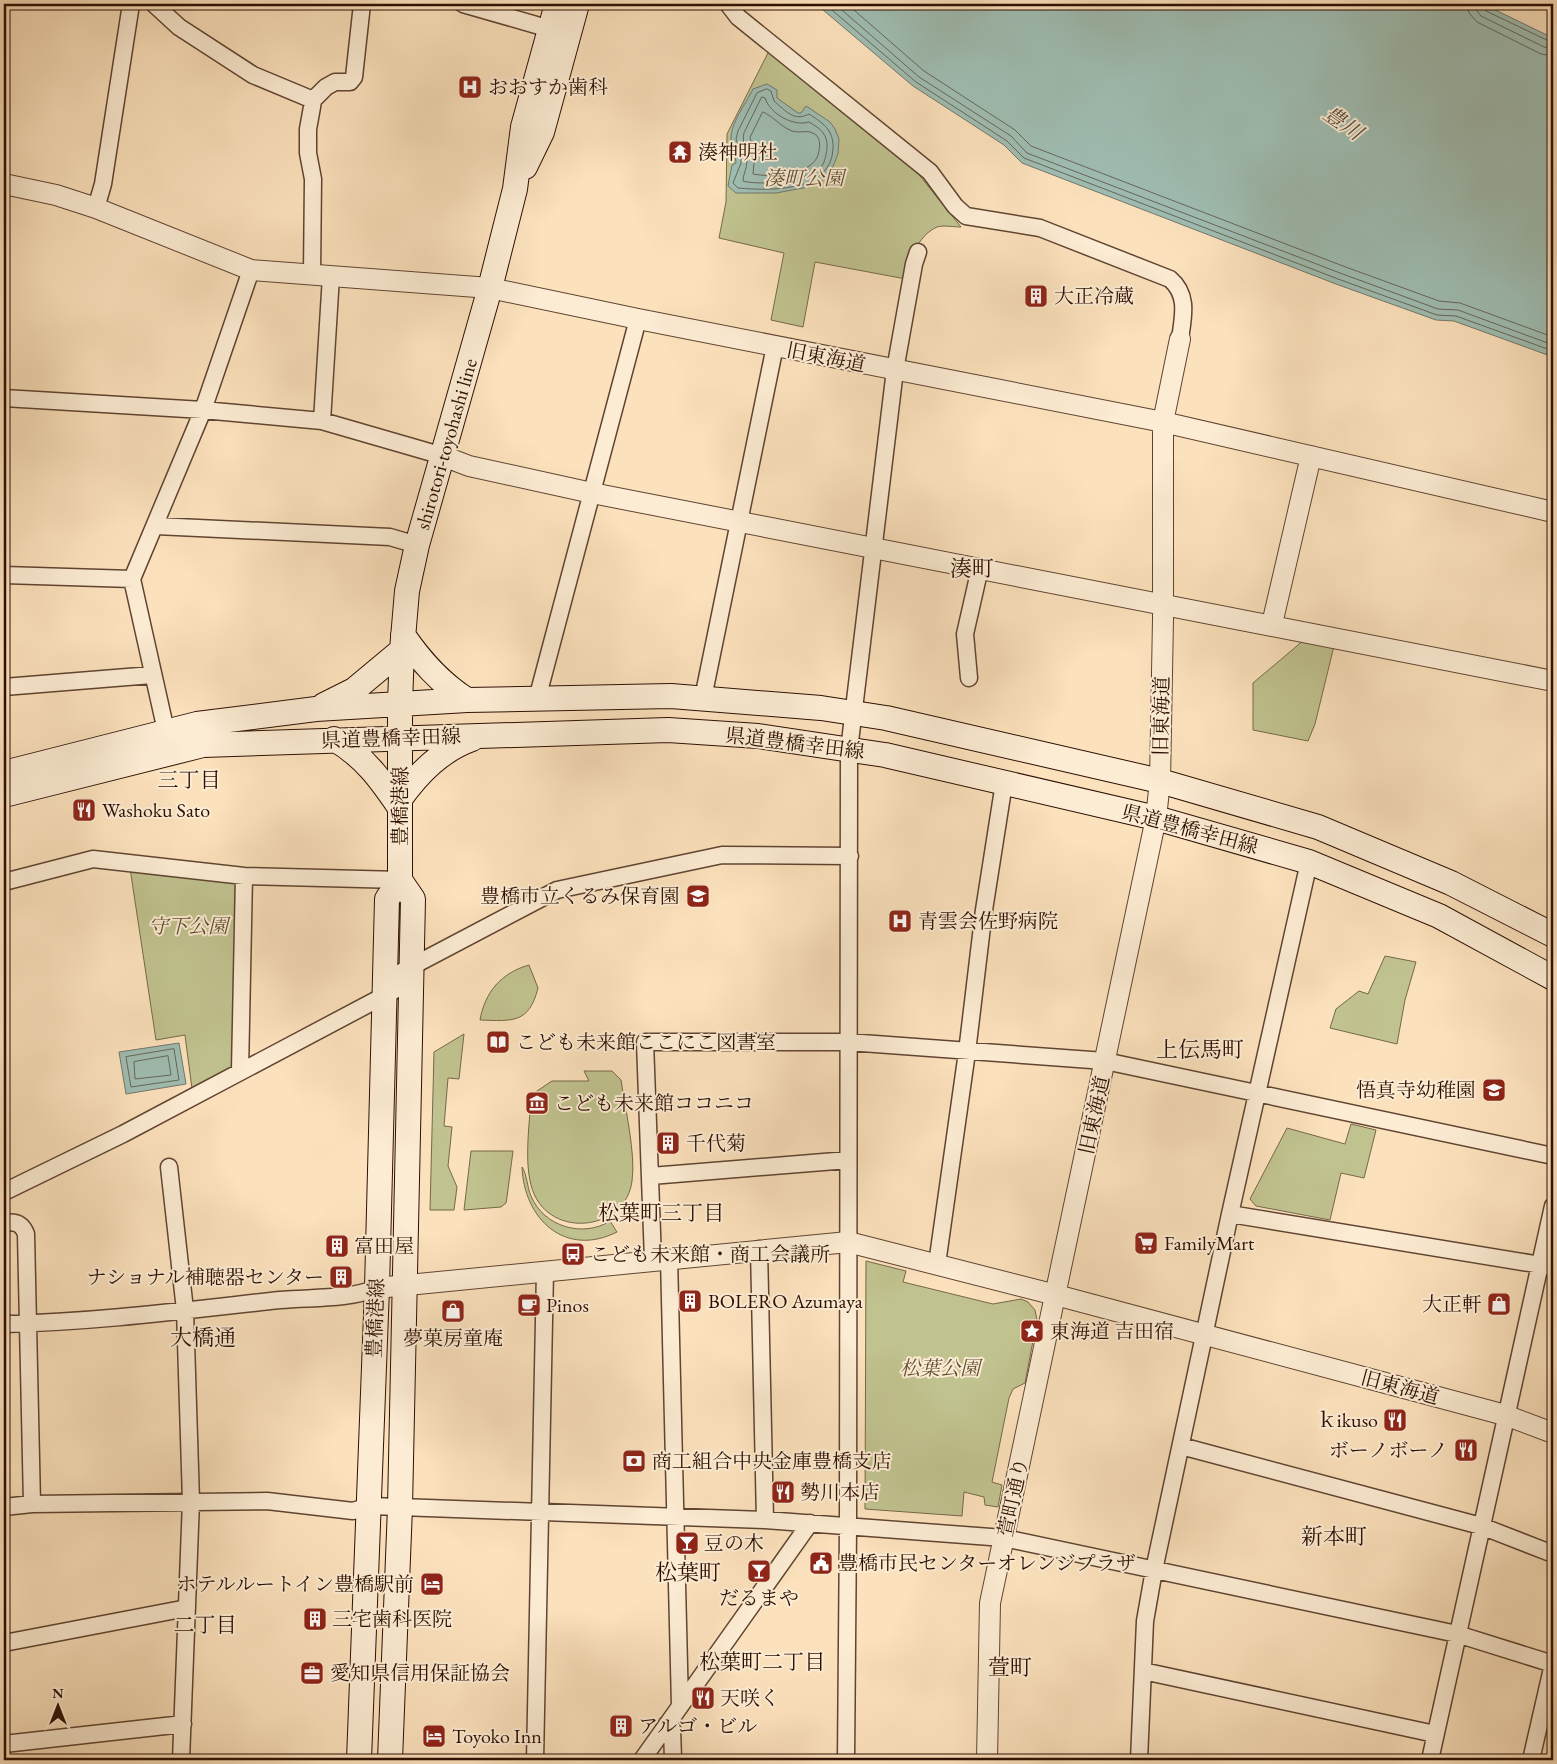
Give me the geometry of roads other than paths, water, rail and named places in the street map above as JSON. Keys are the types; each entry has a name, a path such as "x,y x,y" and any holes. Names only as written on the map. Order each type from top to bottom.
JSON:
{"main road":[{"name":"shirotori-toyohashi line","path":"400,703 402,643 407,591 417,545 444,456 490,288 515,189 523,127 557,4"},
{"name":"shirotori-toyohashi line","path":"515,189 542,132 577,4"},
{"path":"316,709 354,690 402,643 453,691 467,700"},
{"name":"県道豊橋幸田線","path":"4,773 197,724 316,709 467,700 671,696 854,712 1160,781 1318,827 1451,883 1553,935"},
{"name":"豊橋港線","path":"390,1760 400,1507 413,899 400,880 400,703"},
{"name":"県道豊橋幸田線","path":"4,795 203,745 334,739 668,730 758,736 884,755 1156,818 1309,862 1438,916 1553,978"},
{"path":"334,739 357,753 400,804 416,777 431,764 457,746 481,736"},
{"name":"豊橋港線","path":"359,1760 377,1288 386,987 386,899 400,880"}],"street":[{"path":"96,208 103,184 131,4"},
{"path":"154,4 179,27 254,75 313,100"},
{"path":"322,421 322,275 313,179 308,153 308,129 313,100 326,87 335,82 350,82 354,78 362,4"},
{"path":"463,4 474,5 550,28"},
{"name":"旧東海道","path":"728,4 738,17 770,44 930,172 955,206 966,216 1040,228 1170,279 1178,286 1183,295 1180,339 1163,422 1163,604 1160,781 1156,818 1056,1295 1505,1416 1553,1433"},
{"name":"旧東海道","path":"4,184 56,195 96,208 251,270 490,288 638,320 1163,422"},
{"path":"846,1760 849,750 872,547 895,370 914,264 918,252"},
{"path":"166,732 132,579 156,526 203,410 251,270"},
{"path":"537,699 638,320"},
{"path":"703,698 775,346"},
{"path":"4,398 203,410 322,421 444,456 469,466 592,493 1272,624 1553,681"},
{"path":"1163,422 1553,512"},
{"path":"1272,624 1311,456"},
{"path":"156,526 390,537 417,545"},
{"path":"970,678 965,634 980,568"},
{"path":"4,575 132,579"},
{"path":"4,687 152,675"},
{"path":"937,1264 967,1052 984,910 1004,783"},
{"path":"4,1192 123,1134 240,1071 557,890 722,855 850,856"},
{"path":"4,882 93,859 244,876 400,880"},
{"path":"1140,1760 1145,1621 1154,1570 1256,1094 1309,862"},
{"path":"240,1071 244,876"},
{"path":"680,1706 675,1517 661,1259 651,1176 645,1042 848,1042 1105,1061 1553,1156"},
{"path":"651,1176 848,1160"},
{"path":"169,1166 185,1310 191,1501 181,1760"},
{"path":"1430,1760 1505,1416 1547,1266 1553,1206"},
{"path":"1230,1214 1547,1266"},
{"path":"4,1223 19,1223 23,1226 26,1234 32,1504"},
{"path":"4,1324 185,1310 308,1297 361,1295 377,1288 404,1285 759,1249 848,1242 1056,1295"},
{"path":"759,1249 765,1520"},
{"path":"534,1760 545,1271"},
{"name":"萱町通り","path":"987,1760 990,1603 1056,1295"},
{"path":"1181,1446 1481,1526 1553,1554"},
{"path":"4,1507 32,1504 267,1501 352,1512 369,1506 765,1520 1004,1538 1457,1634 1553,1664 1531,1760"},
{"path":"642,1760 810,1523"},
{"path":"4,1643 187,1608"},
{"path":"1143,1671 1435,1734"},
{"path":"4,1744 183,1724"},
{"path":"667,1724 672,1728 673,1760"}],"water":[{"name":"豊川","path":"816,4 1483,4 1553,38 1553,357 1454,321 1436,320 1336,284 1022,163 1004,145 913,86"},
{"path":"767,84 777,90 777,98 798,113 801,113 806,106 830,122 839,139 838,154 829,176 814,186 776,193 736,193 728,186 732,165 736,163 731,143 731,134 739,114 753,89"},
{"path":"179,1043 186,1084 126,1094 119,1052"}],"place":[{"name":"おおすか歯科","path":"470,87"},
{"name":"湊神明社","path":"680,152"},
{"name":"大正冷蔵","path":"1036,296"},
{"name":"Washoku Sato","path":"84,810"},
{"name":"豊橋市立くるみ保育園","path":"698,896"},
{"name":"青雲会佐野病院","path":"900,921"},
{"name":"こども未来館ここにこ図書室","path":"498,1042"},
{"name":"悟真寺幼稚園","path":"1494,1090"},
{"name":"こども未来館ココニコ","path":"537,1103"},
{"name":"千代菊","path":"668,1143"},
{"name":"FamilyMart","path":"1146,1243"},
{"name":"富田屋","path":"337,1246"},
{"name":"こども未来館・商工会議所","path":"573,1254"},
{"name":"ナショナル補聴器センター","path":"341,1277"},
{"name":"BOLERO Azumaya","path":"690,1301"},
{"name":"大正軒","path":"1499,1304"},
{"name":"Pinos","path":"529,1305"},
{"name":"夢菓房童庵","path":"453,1311"},
{"name":"東海道 吉田宿","path":"1032,1331"},
{"name":"ｋikuso","path":"1395,1420"},
{"name":"ボーノボーノ","path":"1466,1450"},
{"name":"商工組合中央金庫豊橋支店","path":"634,1461"},
{"name":"勢川本店","path":"783,1492"},
{"name":"豆の木","path":"687,1543"},
{"name":"豊橋市民センターオレンジプラザ","path":"821,1563"},
{"name":"だるまや","path":"759,1571"},
{"name":"ホテルルートイン豊橋駅前","path":"432,1584"},
{"name":"三宅歯科医院","path":"315,1619"},
{"name":"愛知県信用保証協会","path":"312,1673"},
{"name":"天咲く","path":"703,1698"},
{"name":"アルゴ・ビル","path":"621,1726"},
{"name":"Toyoko Inn","path":"434,1736"}],"district":[{"name":"湊町","path":"972,568"},
{"name":"三丁目","path":"189,780"},
{"name":"上伝馬町","path":"1200,1049"},
{"name":"松葉町三丁目","path":"661,1213"},
{"name":"大橋通","path":"203,1337"},
{"name":"新本町","path":"1334,1536"},
{"name":"松葉町","path":"688,1572"},
{"name":"二丁目","path":"205,1625"},
{"name":"松葉町二丁目","path":"762,1662"},
{"name":"萱町","path":"1010,1667"}],"park label":[{"name":"湊町公園","path":"804,178"},
{"name":"守下公園","path":"188,926"},
{"name":"松葉公園","path":"940,1368"}]}
